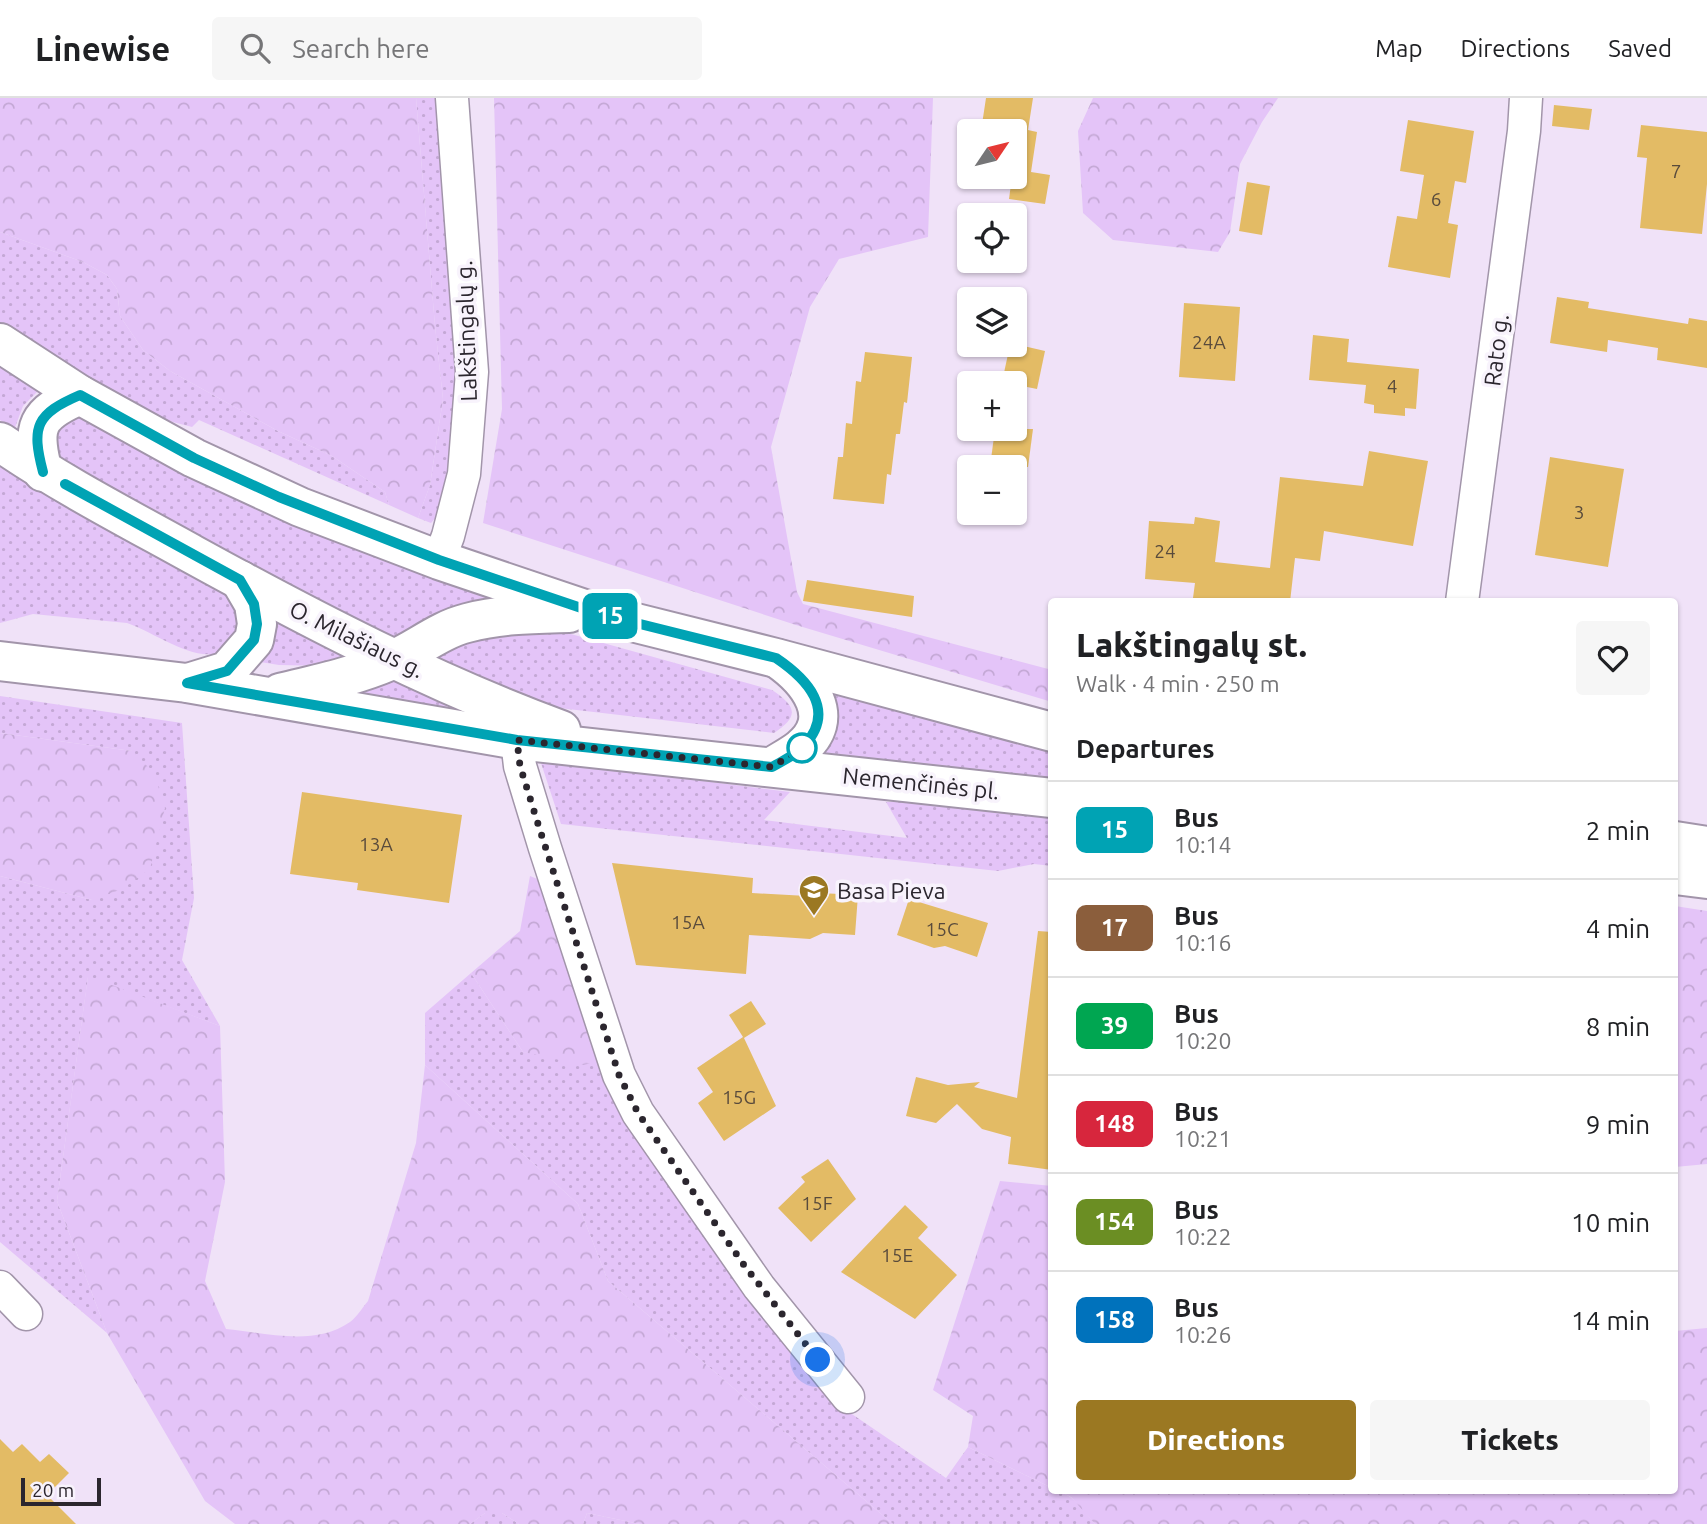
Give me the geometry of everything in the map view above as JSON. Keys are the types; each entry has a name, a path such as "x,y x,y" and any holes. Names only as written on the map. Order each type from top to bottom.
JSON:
{"main road":[{"path":"0,343 80,395 194,458 300,507 439,560 596,613 1048,731"},
{"path":"43,472 36,445 40,422 56,405 80,395"},
{"name":"O. Milašiaus g.","path":"0,442 43,472 393,660 510,711 615,749"},
{"path":"187,683 227,671 254,640 257,624 254,604 240,580"},
{"path":"268,696 359,673 393,660 426,640 465,623 510,614 596,613"},
{"path":"772,767 802,748 815,730 818,711 809,686 797,673 776,658"},
{"name":"Nemenčinės pl.","path":"0,661 187,683 517,740 1048,798"},
{"path":"1678,841 1707,846"},
{"path":"1678,875 1707,879"}],"street":[{"name":"Lakštingalų g.","path":"439,560 464,474 472,372 452,98"},
{"name":"Rato g.","path":"1463,598 1524,131 1526,98"},
{"path":"517,740 520,766 545,848 619,1075 638,1113 759,1287 848,1397"},
{"path":"0,1287 26,1314"}],"green space":[{"path":"0,98 416,98 443,399 430,485 418,518 389,505 385,492 332,456 278,431 170,371 143,350 120,316 117,289 107,275 83,262 0,232"},
{"path":"416,98 438,98 455,345 456,426 446,489 439,514 431,523 418,518 430,485 443,399"},
{"path":"494,98 933,98 928,237 839,259 810,307 771,447 797,592 803,604 1048,669 1048,701 796,625 483,523 502,409"},
{"path":"1093,98 1278,98 1240,164 1230,232 1218,252 1113,240 1083,213 1078,131"},
{"path":"0,232 83,262 107,275 117,289 120,316 143,350 170,371 278,431 332,456 385,492 389,505 199,420 192,427 142,414 0,324"},
{"path":"0,363 39,390 23,406 14,430 0,420"},
{"path":"75,413 493,596 493,600 398,641 139,507 53,454 55,419"},
{"path":"0,462 234,596 240,630 232,642 216,653 204,654 177,646 127,623 33,614 0,623"},
{"path":"274,621 350,657 327,666 260,662"},
{"path":"553,629 772,690 790,706 791,716 774,733 542,706 435,659 485,633"},
{"path":"397,680 444,702 447,710 345,694 372,689"},
{"path":"830,689 1048,749 1048,782 826,756 821,753"},
{"path":"0,696 182,723 194,898 182,960 220,1026 88,977 57,1201 107,1333 0,1242 0,876 92,900 132,751 0,733"},
{"path":"0,733 132,751 154,773 165,808 150,869 122,889 92,900 0,876"},
{"path":"540,760 790,792 764,820 907,838 886,802 951,799 1048,815 1048,866 1034,864 998,871 561,824"},
{"path":"530,876 552,885 601,1061 583,1065 523,1052 471,973 520,931"},
{"path":"1678,906 1707,911 1707,1164 1678,1167"},
{"path":"471,973 523,1052 601,1061 843,1408 946,1478 968,1447 1048,1486 1048,1494 1065,1494 1076,1502 1095,1524 893,1524 608,1281 578,1204 425,1065 425,1013"},
{"path":"88,976 220,1026 225,1182 205,1281 226,1329 290,1336 321,1334 350,1322 368,1301 416,1143 425,1065 578,1204 608,1281 893,1524 640,1524 587,1513 583,1524 519,1524 502,1513 485,1513 470,1524 235,1524 205,1501 107,1333 57,1201"},
{"path":"1000,1181 1048,1186 1048,1486 968,1447 973,1416 933,1390"},
{"path":"1707,1328 1707,1524 1095,1524 1071,1497 1065,1494 1678,1494 1678,1331"},
{"path":"485,1513 502,1513 519,1524 470,1524"},
{"path":"587,1513 640,1524 583,1524"}],"building":[{"path":"986,98 1033,98 1028,130 1037,132 1031,172 1050,175 1045,204 1009,199 1010,189 1027,189 1027,119 983,119"},
{"path":"1554,105 1592,109 1589,130 1552,126"},
{"path":"1408,120 1474,131 1466,183 1455,181 1448,223 1458,225 1450,278 1388,267 1397,216 1417,219 1424,175 1400,171"},
{"path":"1641,125 1707,132 1707,184 1702,234 1640,228 1647,158 1637,157"},
{"path":"1247,182 1270,186 1262,235 1239,231"},
{"path":"1557,297 1589,302 1588,308 1688,324 1689,318 1707,321 1707,368 1657,360 1658,348 1608,340 1607,352 1550,343"},
{"path":"1184,303 1240,307 1235,381 1179,377"},
{"path":"1313,335 1349,339 1347,362 1419,369 1416,409 1405,408 1405,416 1374,413 1374,405 1364,403 1366,385 1309,380"},
{"path":"1027,347 1045,351 1037,389 1027,387 1027,371 1004,371 1007,357 1027,357"},
{"path":"865,352 912,357 907,403 904,402 900,434 896,434 891,475 887,474 884,504 833,499 838,457 843,457 846,423 852,424 856,381 861,382"},
{"path":"1027,429 1033,429 1028,467 1027,455 992,455 993,441 1027,441"},
{"path":"1369,451 1428,461 1413,546 1324,531 1320,561 1295,558 1290,598 1193,598 1195,583 1145,579 1149,521 1194,524 1195,517 1220,521 1215,562 1270,568 1280,477 1363,486"},
{"path":"1550,457 1624,469 1608,567 1535,555"},
{"path":"807,580 914,596 912,617 803,601"},
{"path":"302,792 462,815 449,903 357,890 358,883 290,874"},
{"path":"612,863 753,878 752,893 858,895 855,935 823,933 810,939 749,935 746,974 636,965"},
{"path":"909,899 988,923 977,957 945,946 934,948 897,935"},
{"path":"1038,931 1048,932 1048,1169 1008,1164 1011,1137 982,1129 957,1104 936,1123 906,1116 916,1077 948,1085 980,1082 974,1087 1017,1098"},
{"path":"751,1001 766,1024 744,1038 776,1106 724,1141 698,1103 713,1092 697,1068 743,1037 729,1015"},
{"path":"828,1159 856,1199 811,1242 778,1208 805,1182 801,1177"},
{"path":"905,1205 928,1227 918,1238 957,1275 915,1319 841,1272"},
{"path":"0,1439 13,1452 22,1444 40,1462 49,1454 69,1473 47,1495 76,1524 0,1524"}],"bus line":[{"name":"15","path":"43,472 36,445 40,422 56,405 80,395 194,458 300,507 439,560 596,613 776,658 797,673 809,686 818,711 815,730 802,748 772,767 517,740 187,683 227,671 254,640 257,624 254,604 240,580 65,484"}],"place":[{"name":"Basa Pieva","path":"814,917"}],"route":[{"path":"802,748 772,767 517,740 520,766 619,1075 638,1113 759,1287 818,1360"}]}
